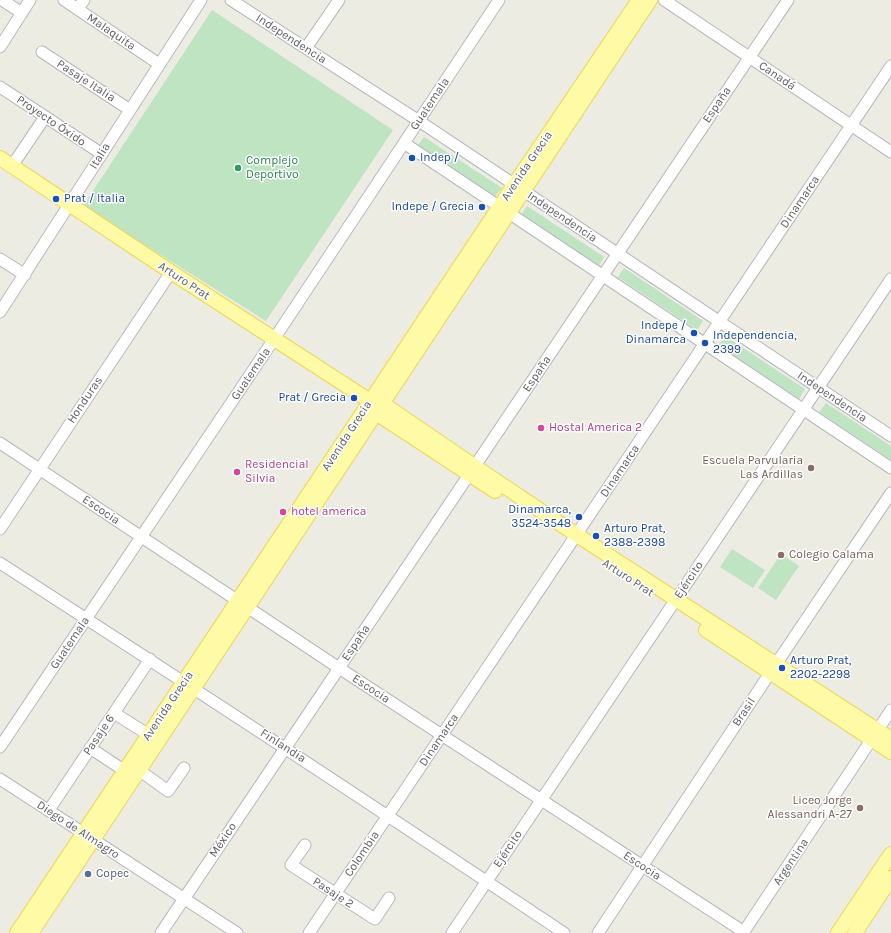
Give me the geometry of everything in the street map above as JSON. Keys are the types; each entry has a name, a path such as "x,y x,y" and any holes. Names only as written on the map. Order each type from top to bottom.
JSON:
{"main road":[{"name":"Avenida Grecia","path":"519,188 639,0"},
{"name":"Avenida Grecia","path":"17,933 88,836 376,406 504,210 650,0"},
{"name":"Arturo Prat","path":"6,162 874,735 891,752"},
{"name":"Avenida Grecia","path":"132,771 149,735 189,685"},
{"name":"Arturo Prat","path":"874,735 891,739"},
{"name":"Avenida Grecia","path":"31,933 88,836"},
{"path":"838,933 891,854"},
{"path":"855,933 891,878"}],"street":[{"path":"2,0 22,13"},
{"path":"0,47 30,0"},
{"name":"Malaquita","path":"64,0 80,5 159,64"},
{"name":"Italia","path":"0,312 201,0"},
{"name":"Independencia","path":"231,0 419,121 891,436"},
{"path":"306,48 338,0"},
{"name":"Guatemala","path":"0,747 274,339 499,0"},
{"name":"Canadá","path":"664,0 891,152"},
{"name":"España","path":"285,748 788,0"},
{"name":"Pasaje Italia","path":"42,52 130,110"},
{"name":"Dinamarca","path":"388,816 891,66"},
{"name":"Proyecto Óxido","path":"0,87 102,154"},
{"path":"6,162 45,116"},
{"path":"404,143 891,468"},
{"path":"0,259 24,275"},
{"name":"Honduras","path":"0,529 171,272"},
{"name":"Ejército","path":"452,933 891,279"},
{"name":"Escocia","path":"0,443 442,736 744,933"},
{"name":"Brasil","path":"598,933 773,668 891,493"},
{"name":"Finlandia","path":"0,563 150,659 564,933"},
{"name":"Pasaje 6","path":"49,810 150,659"},
{"name":"Argentina","path":"744,933 891,710"},
{"path":"114,713 149,735"},
{"path":"90,748 168,791 184,768"},
{"name":"México","path":"160,933 285,748"},
{"name":"Diego de Almagro","path":"0,779 237,933"},
{"name":"Colombia","path":"309,933 388,816"},
{"name":"Pasaje 2","path":"305,845 291,865 375,919 389,898"}],"green space":[{"name":"Complejo Deportivo","path":"212,10 393,130 266,321 83,206"},
{"path":"424,137 502,188 494,197 418,145"},
{"path":"527,206 604,257 599,266 522,214"},
{"path":"624,268 703,321 697,330 618,277"},
{"path":"725,336 805,389 799,399 719,346"},
{"path":"826,403 891,446 891,460 819,412"},
{"path":"732,549 765,570 753,588 720,567"},
{"path":"781,554 799,566 776,600 758,588"}],"place":[{"name":"Indep /","path":"412,158"},
{"name":"Complejo Deportivo","path":"238,168"},
{"name":"Prat / Italia","path":"56,199"},
{"name":"Indepe / Grecia","path":"482,207"},
{"name":"Indepe / Dinamarca","path":"694,333"},
{"name":"Independencia, 2399","path":"705,343"},
{"name":"Prat / Grecia","path":"354,398"},
{"name":"Hostal America 2","path":"541,428"},
{"name":"Escuela Parvularia Las Ardillas","path":"811,468"},
{"name":"Residencial Silvia","path":"237,472"},
{"name":"hotel america","path":"283,512"},
{"name":"Dinamarca, 3524-3548","path":"579,517"},
{"name":"Arturo Prat, 2388-2398","path":"596,536"},
{"name":"Colegio Calama","path":"781,555"},
{"name":"Arturo Prat, 2202-2298","path":"782,668"},
{"name":"Liceo Jorge Alessandri A-27","path":"860,808"},
{"name":"Copec","path":"88,874"}]}
